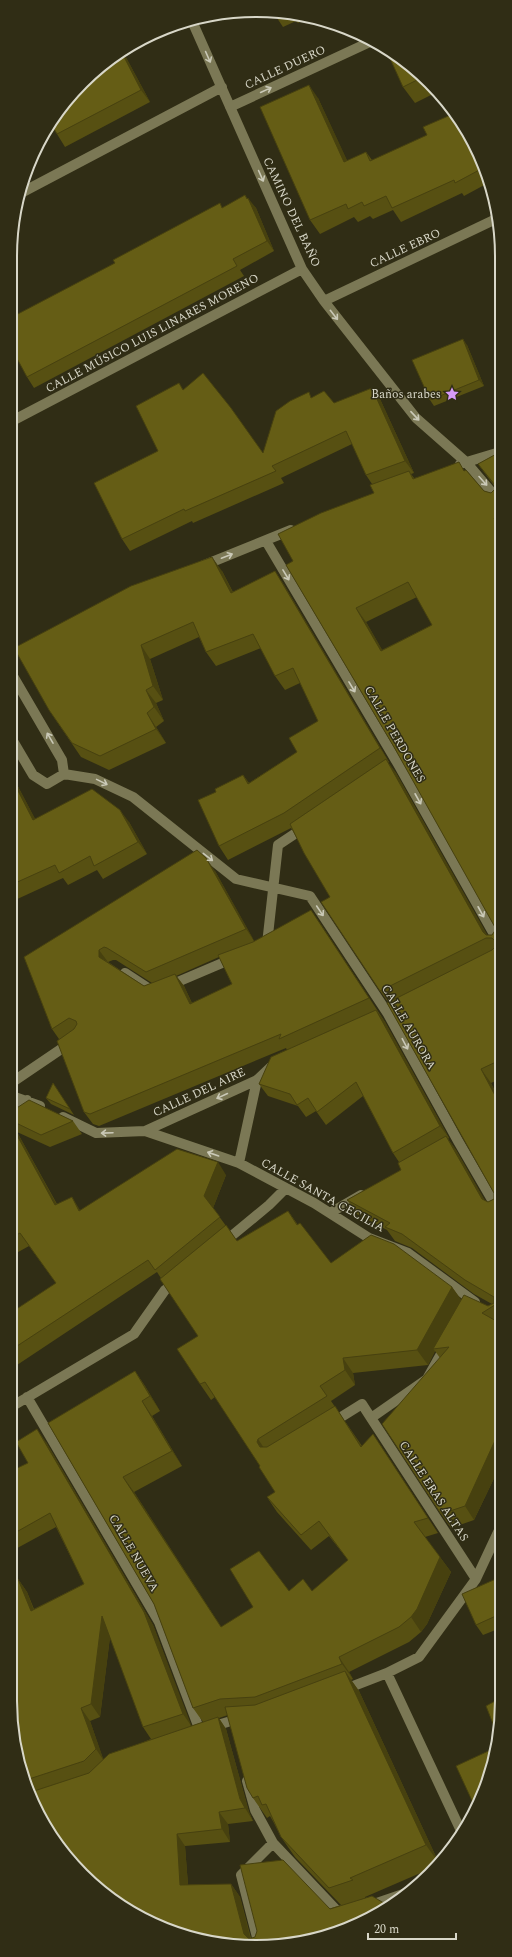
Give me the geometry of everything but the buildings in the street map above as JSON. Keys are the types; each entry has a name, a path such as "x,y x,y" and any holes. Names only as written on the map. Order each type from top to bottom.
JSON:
{"street":[{"name":"CAMINO DEL BAÑO","path":"194,25 302,269 324,301 416,418 466,462 495,496"},
{"name":"CALLE DUERO","path":"230,107 366,44"},
{"path":"27,189 222,87"},
{"name":"CALLE EBRO","path":"324,301 492,221"},
{"name":"CALLE MÚSICO LUIS LINARES MORENO","path":"17,418 302,269"},
{"path":"452,467 495,453"},
{"path":"194,570 301,525"},
{"name":"CALLE PERDONES","path":"266,541 495,936"},
{"path":"17,683 62,760 64,774 46,784 33,775 17,748"},
{"name":"CALLE AURORA","path":"64,774 95,779 133,797 236,879 310,896 388,1014 454,1143 495,1205"},
{"path":"119,970 154,992 267,944 272,887 278,845 316,820"},
{"path":"17,1077 79,1037"},
{"name":"CALLE DEL AIRE","path":"146,1131 257,1080 274,1065 281,1062"},
{"path":"239,1163 257,1080"},
{"path":"17,1086 26,1100"},
{"path":"17,1097 51,1111 96,1133 146,1131"},
{"path":"17,1104 26,1100"},
{"name":"CALLE SANTA CECILIA","path":"146,1131 239,1163 330,1213 369,1238 408,1253 469,1303 484,1307"},
{"path":"214,1250 269,1205 286,1188"},
{"path":"330,1213 370,1190"},
{"path":"17,1403 134,1334 165,1290 184,1275"},
{"path":"371,1418 427,1379 452,1333"},
{"name":"CALLE NUEVA","path":"27,1397 159,1622 196,1732 253,1720"},
{"name":"CALLE ERAS ALTAS","path":"322,1429 362,1404 476,1579"},
{"path":"331,1694 387,1673 420,1657 476,1579 495,1538"},
{"path":"387,1673 459,1827"},
{"path":"245,1773 255,1810 273,1843 342,1914 392,1898"},
{"path":"258,1940 241,1875 273,1843"}],"place":[{"name":"Baños arabes","path":"452,394"}]}
